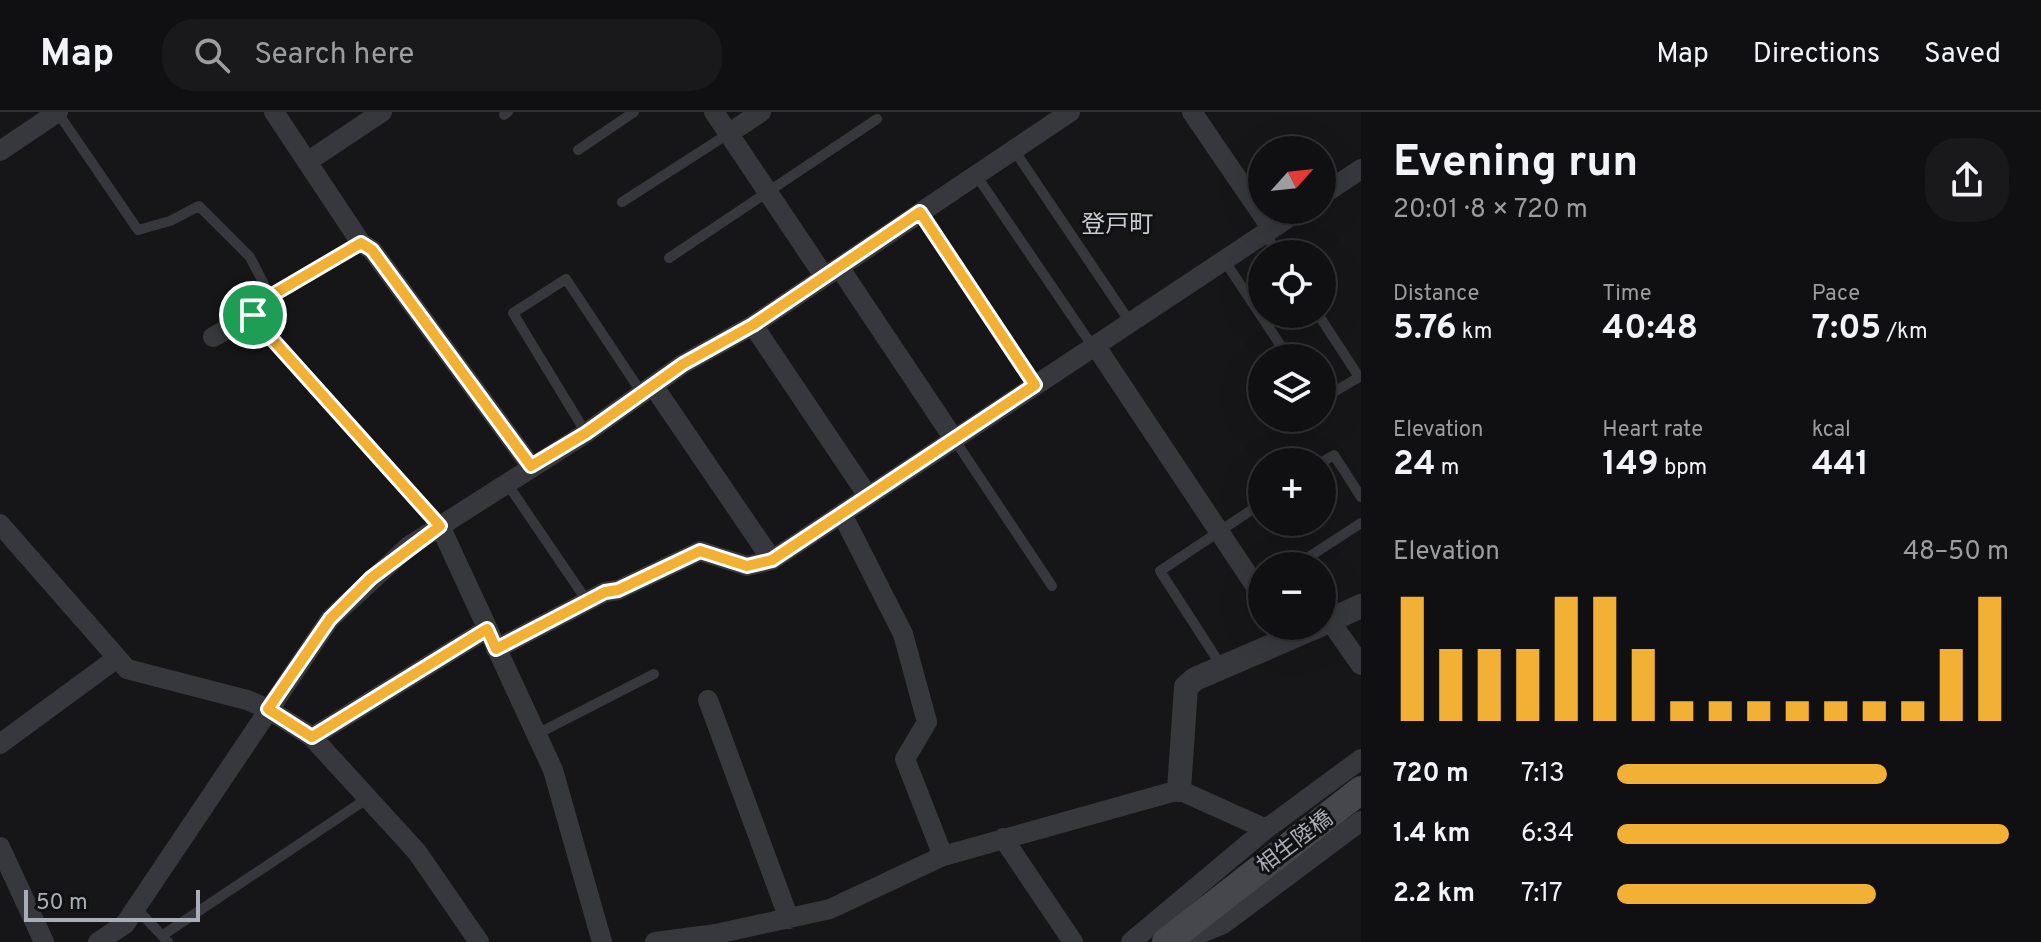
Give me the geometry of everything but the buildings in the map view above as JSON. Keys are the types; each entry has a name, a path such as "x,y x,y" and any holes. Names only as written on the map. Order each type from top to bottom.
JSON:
{"main road":[{"name":"相生陸橋","path":"1170,939 1361,790"}],"street":[{"path":"0,151 58,112"},
{"path":"274,112 361,243 372,250 531,466"},
{"path":"307,162 382,112"},
{"path":"714,112 768,192 954,439"},
{"path":"728,134 761,112"},
{"path":"98,942 125,924 330,619 371,578 440,526 586,433 683,364 753,325 1070,112"},
{"path":"1192,112 1268,231"},
{"path":"1336,186 1361,169"},
{"path":"496,649 587,601 700,551 747,566 772,560 1279,224"},
{"path":"213,337 253,315"},
{"path":"753,325 868,496"},
{"path":"1094,346 1248,572"},
{"path":"648,391 772,560"},
{"path":"842,514 903,634 927,722 905,759 943,856"},
{"path":"0,524 127,669 268,709 312,737 417,852 479,942"},
{"path":"440,526 553,770 602,942"},
{"path":"1336,618 1361,606"},
{"path":"312,737 487,629"},
{"path":"1336,638 1361,665"},
{"path":"1179,790 1186,687 1271,640"},
{"path":"0,744 117,658"},
{"path":"708,700 789,919"},
{"path":"1131,942 1266,829 1361,759"},
{"path":"655,942 718,938 837,906 943,856 1179,790 1266,829"},
{"path":"1170,939 1194,936 1223,924 1361,821"},
{"path":"1003,838 1073,942"},
{"path":"0,847 44,942"}],"lane":[{"path":"58,112 138,230 170,221 199,206 250,257 270,296"},
{"path":"578,150 634,112"},
{"path":"669,258 877,119"},
{"path":"622,202 728,134"},
{"path":"1014,150 1130,322"},
{"path":"976,175 1094,346"},
{"path":"920,212 1035,385"},
{"path":"1268,231 1272,240"},
{"path":"361,243 250,308 440,526"},
{"path":"1224,260 1280,344"},
{"path":"586,433 513,313 566,279 648,391"},
{"path":"1327,328 1359,377 1336,391"},
{"path":"954,439 1052,586"},
{"path":"1336,458 1361,497"},
{"path":"506,482 587,601"},
{"path":"1222,667 1160,571 1248,513"},
{"path":"1316,552 1361,523"},
{"path":"537,734 654,674"},
{"path":"136,908 166,938 369,797"}],"district":[{"name":"登戸町","path":"1117,224"}],"route":[{"path":"920,212 1035,385 772,560 747,566 700,551 618,590 605,592 496,649 487,629 312,737 268,709 330,619 371,578 409,546 440,526 253,315 250,308 361,243 372,250 531,466 586,433 683,364 753,325 920,212"}]}
